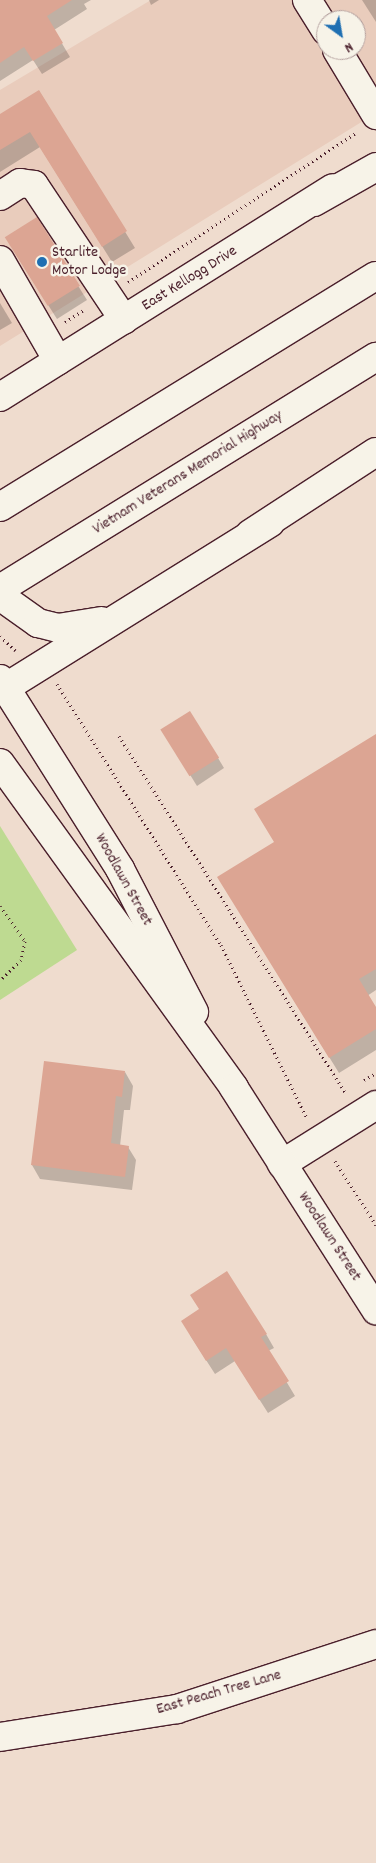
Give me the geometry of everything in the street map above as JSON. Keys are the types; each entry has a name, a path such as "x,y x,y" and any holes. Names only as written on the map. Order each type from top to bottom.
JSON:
{"main road":[{"path":"307,0 316,15"},
{"path":"341,60 368,122"},
{"name":"East Kellogg Drive","path":"0,397 314,202 376,155"},
{"path":"314,202 376,167"},
{"path":"0,196 20,183 34,185 124,320"},
{"path":"0,260 58,361"},
{"path":"0,507 376,276"},
{"name":"Vietnam Veterans Memorial Highway","path":"0,589 376,357"},
{"path":"2,686 250,534 376,452"},
{"path":"250,534 376,463"},
{"path":"10,604 58,628 113,619"},
{"name":"Woodlawn Street","path":"2,686 120,869 234,1088"},
{"name":"Woodlawn Street","path":"0,763 234,1088 376,1310"},
{"path":"282,1164 376,1106"},
{"name":"East Peach Tree Lane","path":"0,1737 176,1709 376,1644"}],"path":[{"path":"44,336 368,122"},
{"path":"0,636 20,656"},
{"path":"54,680 221,945 321,1140 376,1225"},
{"path":"119,736 345,1092"},
{"path":"0,906 25,941 21,960 0,980"}],"shaded area":[{"path":"151,0 376,0 376,113 0,346 0,90"}],"green space":[{"path":"0,826 77,950 0,1000"}],"building":[{"path":"0,0 72,0 47,16 63,43 33,61 24,47 0,63"},
{"path":"39,90 127,231 102,247 30,132 0,150 0,114"},
{"name":"Starlite Motor Lodge","path":"37,217 80,286 48,306 5,237"},
{"path":"190,711 219,758 189,776 160,730"},
{"path":"376,734 376,969 359,979 376,1007 376,1029 329,1058 217,877 274,842 254,809"},
{"path":"44,1061 125,1071 122,1097 116,1096 111,1143 129,1146 125,1177 31,1165"},
{"path":"227,1271 267,1334 261,1337 289,1381 259,1400 226,1348 206,1361 181,1321 199,1309 190,1295"}],"place":[{"name":"Starlite Motor Lodge","path":"42,262"}]}
